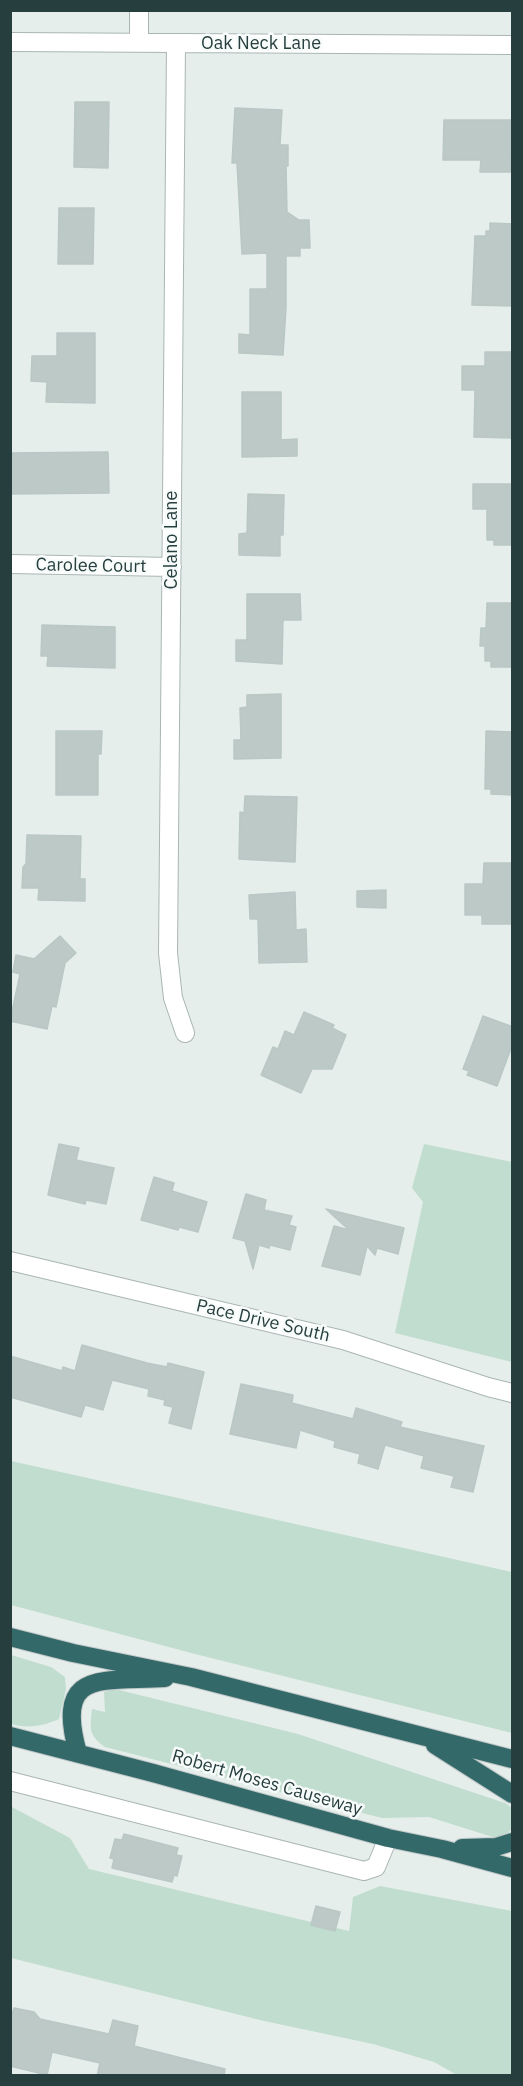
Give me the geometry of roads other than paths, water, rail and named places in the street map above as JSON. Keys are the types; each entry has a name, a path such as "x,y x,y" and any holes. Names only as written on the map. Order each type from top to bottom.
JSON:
{"highway":[{"path":"10,1637 73,1653 191,1677 513,1759"},
{"path":"78,1753 72,1730 72,1708 74,1698 80,1690 99,1681 191,1677"},
{"name":"Robert Moses Causeway","path":"10,1736 388,1838 442,1849 513,1868"},
{"path":"421,1736 513,1794"},
{"path":"442,1849 496,1847 513,1842"}],"street":[{"path":"139,10 139,43"},
{"name":"Oak Neck Lane","path":"10,42 513,45"},
{"name":"Celano Lane","path":"176,44 168,953 173,998 185,1033"},
{"name":"Carolee Court","path":"10,564 172,567"},
{"name":"Pace Drive South","path":"10,1261 342,1340 513,1393"},
{"path":"10,1781 364,1871 376,1867 388,1838"}]}
